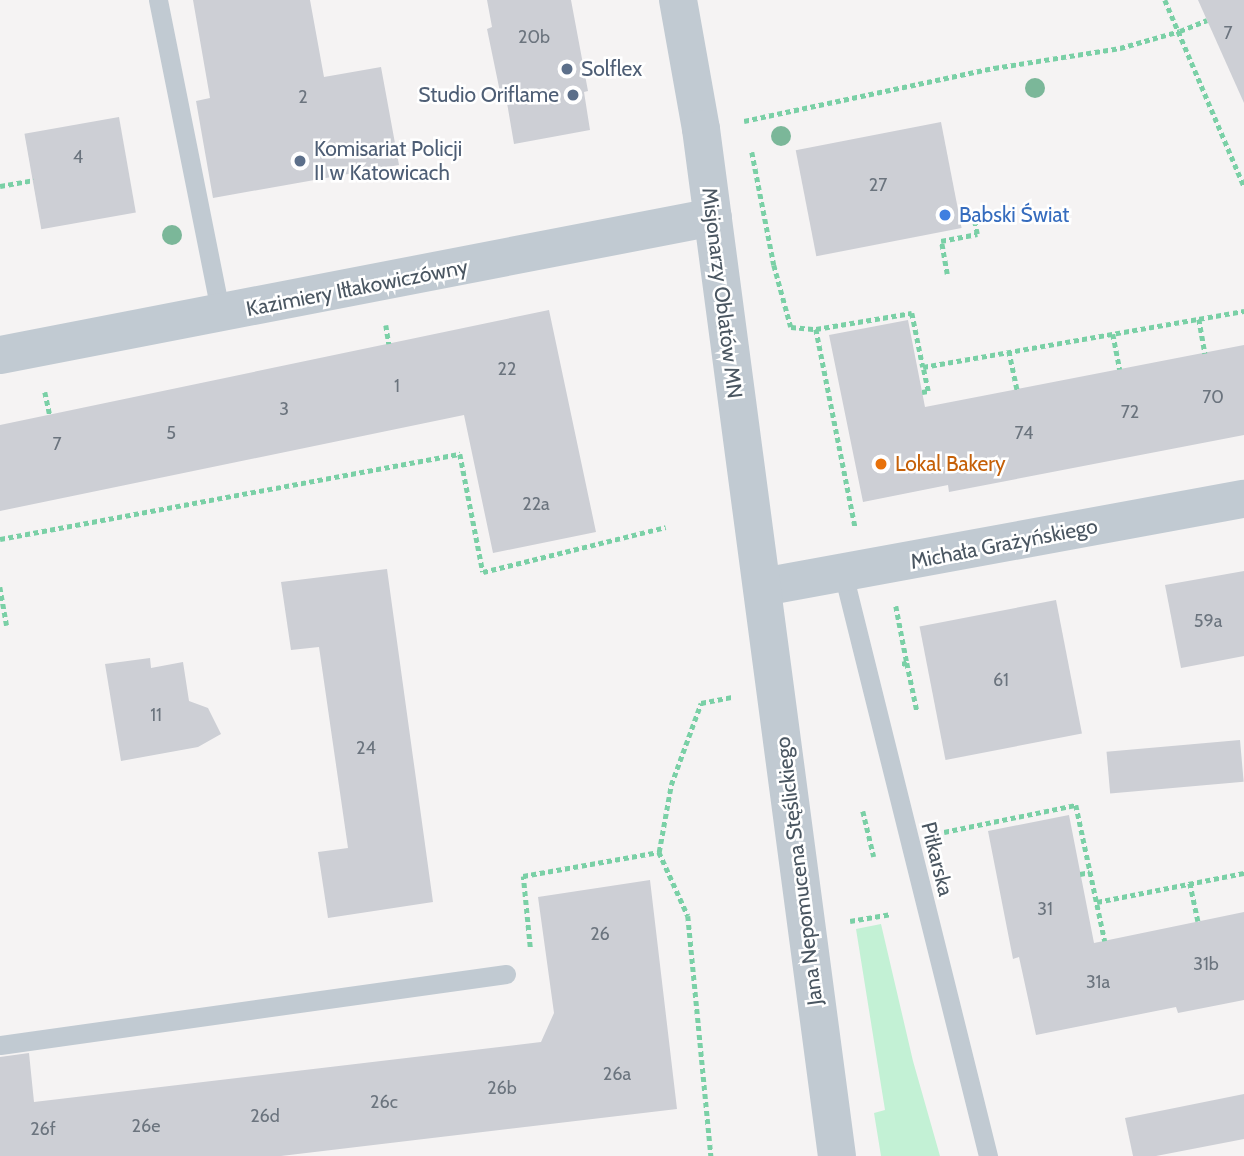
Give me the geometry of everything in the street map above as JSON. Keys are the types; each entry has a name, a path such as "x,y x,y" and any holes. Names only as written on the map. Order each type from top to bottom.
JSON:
{"street":[{"name":"Misjonarzy Oblatów MN","path":"678,0 713,217 723,316 763,587"},
{"name":"Kazimiery Iłłakowiczówny","path":"0,355 221,315 713,217"},
{"name":"Michała Grażyńskiego","path":"763,587 1244,499"},
{"name":"Jana Nepomucena Stęślickiego","path":"763,587 837,1156"}],"lane":[{"path":"158,0 221,315"},
{"name":"Piłkarska","path":"844,573 988,1156"},
{"path":"0,1045 506,974"}],"path":[{"path":"1165,0 1244,186"},
{"path":"738,122 994,68 1120,48 1180,31 1207,20"},
{"path":"744,107 749,134"},
{"path":"751,147 774,265 791,327 816,330 912,313 928,391 922,392"},
{"path":"0,186 33,180"},
{"path":"947,274 941,242 977,234 974,219 959,221"},
{"path":"923,367 1244,311"},
{"path":"384,315 389,344"},
{"path":"1199,318 1205,353"},
{"path":"816,330 856,534"},
{"path":"1113,334 1120,369"},
{"path":"1009,351 1017,390"},
{"path":"0,539 460,454 484,572 666,527"},
{"path":"0,587 7,625"},
{"path":"710,1156 688,916 659,852 671,785 701,703 735,697"},
{"path":"908,839 1076,805 1105,941"},
{"path":"506,974 532,970 523,876 659,852"},
{"path":"1080,874 1090,872"},
{"path":"1097,902 1244,873"},
{"path":"1190,883 1198,922"},
{"path":"845,922 891,914"}],"green space":[{"path":"881,924 913,1061 940,1156 881,1156 874,1113 885,1110 856,929"}],"building":[{"path":"193,0 310,0 324,77 381,67 399,165 213,198 196,101 210,98"},
{"path":"487,0 571,0 588,91 584,92 590,130 514,144 505,91 500,92 487,29 492,27"},
{"path":"1198,0 1244,0 1244,103"},
{"path":"119,117 136,213 41,229 24,134"},
{"path":"941,122 962,228 816,256 796,150"},
{"path":"549,310 596,532 493,553 464,415 0,511 0,425"},
{"path":"908,320 925,407 1244,345 1244,435 949,492 948,485 863,502 829,335"},
{"path":"387,569 433,902 328,918 318,852 348,848 319,647 291,650 281,582"},
{"path":"1244,571 1244,656 1181,668 1165,585"},
{"path":"1056,600 1082,734 946,760 920,627"},
{"path":"150,658 151,668 183,662 189,701 208,708 221,734 198,747 121,761 105,664"},
{"path":"1240,740 1244,782 1110,794 1107,752"},
{"path":"1069,815 1094,943 1244,912 1244,1000 1178,1013 1176,1007 1036,1035 1019,957 1013,959 988,831"},
{"path":"650,880 677,1109 281,1156 0,1156 0,1057 29,1053 34,1102 541,1042 554,1013 538,897"},
{"path":"1244,1094 1244,1139 1156,1156 1133,1156 1125,1118"}],"place":[{"name":"Solflex","path":"567,69"},
{"name":"Studio Oriflame","path":"573,95"},
{"name":"Komisariat Policji II w Katowicach","path":"300,161"},
{"name":"Babski Świat","path":"945,215"},
{"name":"Lokal Bakery","path":"881,464"}]}
